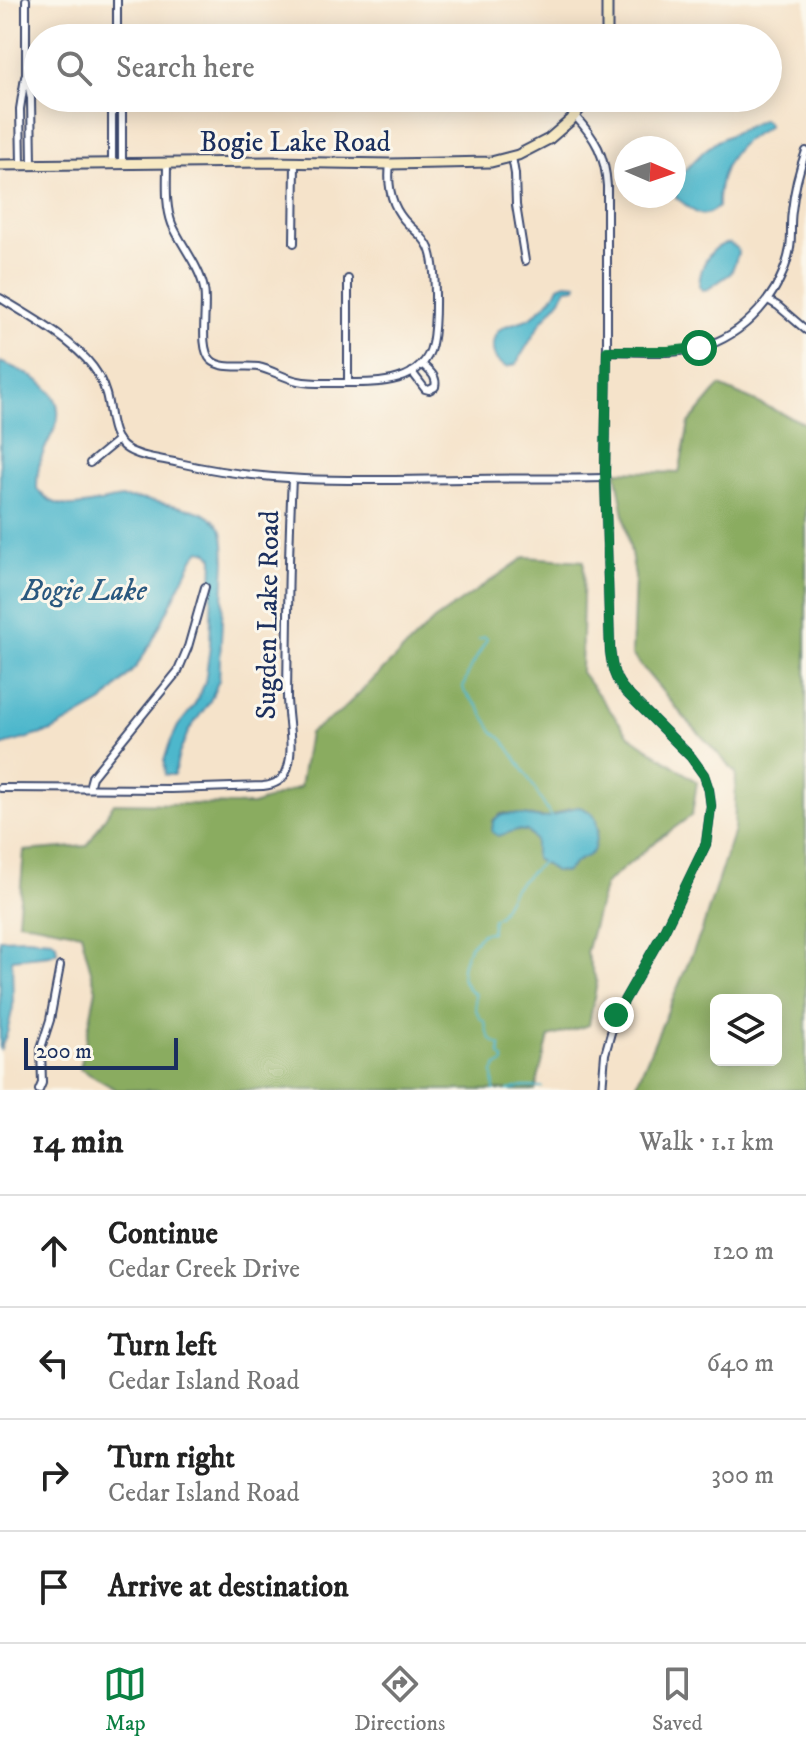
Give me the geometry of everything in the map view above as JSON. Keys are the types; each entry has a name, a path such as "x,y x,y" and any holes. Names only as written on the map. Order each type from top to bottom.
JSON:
{"main road":[{"path":"607,0 607,24"},
{"name":"Bogie Lake Road","path":"0,165 476,163 512,157 533,149 549,139 578,112"}],"street":[{"path":"26,0 26,24"},
{"path":"117,0 117,24"},
{"path":"21,164 21,96 24,83"},
{"path":"31,112 32,164"},
{"path":"117,164 121,112"},
{"path":"575,116 592,135 606,168 605,478 612,670 616,681 691,757 704,775 711,806 706,844 664,931 616,1015 605,1054 602,1090"},
{"path":"21,125 31,124"},
{"path":"607,351 699,348 724,337 748,320 768,300 779,282 790,248 792,209 799,169 806,151"},
{"path":"512,157 525,261"},
{"path":"294,243 295,163"},
{"path":"167,164 170,219 204,288 206,351 212,361 260,368 304,382 385,383 399,379 422,364 432,345 434,284 428,244 395,208 390,189 390,164"},
{"path":"348,279 348,383"},
{"path":"0,298 59,336 91,364 102,383 111,425 124,448 209,470 292,479"},
{"path":"768,300 806,330"},
{"path":"412,372 425,389 435,387 435,377 422,364"},
{"path":"90,463 118,440"},
{"name":"Sugden Lake Road","path":"0,788 263,786 277,783 285,776 290,759 288,667 292,479 352,482 605,478"},
{"path":"89,788 92,777 178,671 205,587"},
{"path":"39,1090 42,1083 41,1048 50,1020 60,966"}],"green space":[{"path":"720,386 806,424 806,1090 634,1090 701,933 734,830 736,773 632,655 635,576 616,471 679,473 689,423"},
{"path":"525,557 584,561 581,672 629,735 697,782 692,815 605,884 586,953 597,982 589,1025 549,1037 535,1090 117,1090 80,1069 96,990 81,933 18,921 24,851 87,846 114,803 253,805 300,787 309,733 339,713 434,620","holes":["570,808 598,830 592,852 566,872 555,871 535,858 535,840 527,831 492,821 505,813 547,818"]}],"water":[{"path":"763,119 767,122 768,126 743,143 730,158 719,187 718,207 700,214 686,206 686,169 717,141"},
{"path":"729,243 737,248 738,254 731,273 702,290 700,279 707,258 716,248"},
{"path":"577,284 576,287 567,288 516,364 507,367 499,362 493,349 497,332 534,315 552,298 559,286"},
{"name":"Bogie Lake","path":"0,362 35,378 52,394 57,404 58,416 38,471 37,489 47,498 67,506 123,498 151,501 202,513 221,529 225,560 219,680 210,701 188,732 174,775 165,775 164,761 178,726 194,706 205,683 210,646 213,558 208,552 200,550 136,667 103,702 52,731 0,746"},
{"path":"579,807 595,818 595,846 591,853 566,872 555,871 535,858 535,840 527,831 517,830 498,836 492,832 493,821 503,815 547,818"},
{"path":"0,939 52,940 57,952 12,959 13,1007 0,1050"}],"waterway":[{"path":"479,639 487,639 469,671 463,687 465,693 504,741 551,817"},
{"path":"494,1090 493,1072 504,1063 504,1059 500,1055 500,1045 491,1039 485,1022 477,1014 475,994 465,985 462,967 470,946 482,933 491,932 493,919 499,915 514,888 542,862"},
{"path":"508,1090 542,1087"}],"route":[{"path":"616,1015 664,931 706,844 711,806 704,775 691,757 616,681 612,670 605,473 607,351 699,348"}]}
